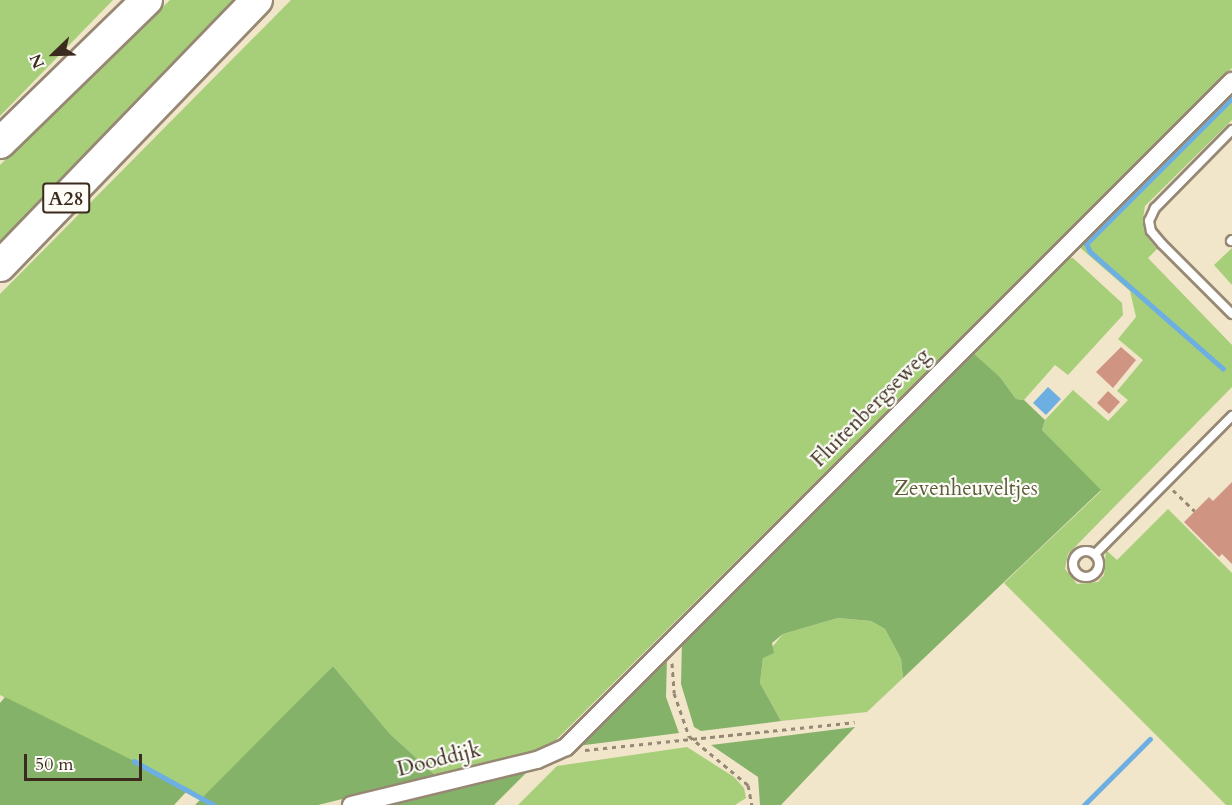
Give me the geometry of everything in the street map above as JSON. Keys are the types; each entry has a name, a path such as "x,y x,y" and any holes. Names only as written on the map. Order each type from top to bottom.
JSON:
{"highway":[{"path":"0,143 147,0"},
{"name":"A28","path":"0,266 257,0"}],"street":[{"name":"Fluitenbergseweg","path":"537,759 556,753 1232,81"},
{"name":"Dooddijk","path":"351,805 537,759"}],"lane":[{"path":"1232,130 1155,208 1149,221 1151,231 1162,244 1232,314"},
{"path":"1096,553 1232,416"}],"path":[{"path":"1165,483 1195,511"},
{"path":"670,640 674,693 690,737 748,784 752,805"},
{"path":"556,753 690,737 855,722"}],"green space":[{"path":"0,0 113,0 0,116"},
{"path":"170,0 245,0 0,250 0,165"},
{"path":"291,0 1232,0 1232,68 547,749 436,776 390,734 333,666 202,799 0,695 0,294"},
{"path":"1232,87 1232,120 1145,206 1143,219 1148,238 1157,249 1148,258 1232,345 1232,387 1068,554 1065,569 1077,584 1098,582 1104,575 1106,550 1117,560 1168,509 1232,573 1232,805 1226,805 1004,583 1101,491 1042,430 1045,420 1073,390 1108,421 1128,400 1117,391 1143,360 1118,339 1136,317 1130,291 1077,245"},
{"path":"1232,248 1232,285 1214,265"},
{"path":"1064,257 1073,258 1122,303 1123,315 1068,375 1055,365 1024,400 1016,399 1000,377 971,351"},
{"name":"Zevenheuveltjes","path":"971,351 1000,377 1016,399 1024,400 1045,420 1042,430 1101,490 903,678 901,659 885,629 871,621 838,618 783,634 772,643 774,653 763,658 760,683 781,721 701,731 694,727 681,684 682,641"},
{"path":"838,618 871,621 885,629 901,659 903,678 867,712 781,721 760,683 763,658 783,634"},
{"path":"667,657 666,697 679,733 577,746"},
{"path":"333,666 390,734 436,776 318,805 195,805"},
{"path":"5,697 188,790 174,805 0,805 0,703"},
{"path":"855,727 781,805 760,805 758,777 711,745"},
{"path":"687,747 734,777 744,788 746,798 735,805 518,805 557,766"},
{"path":"527,772 494,805 388,805"}],"water":[{"path":"1048,387 1061,399 1046,415 1033,403"}],"building":[{"path":"1121,347 1136,360 1113,388 1096,372"},
{"path":"1108,391 1120,402 1109,414 1097,403"},
{"path":"1232,482 1232,564 1222,554 1219,557 1184,522 1209,497 1213,501"}],"waterway":[{"path":"1223,369 1090,252 1086,244 1232,98"},
{"path":"1084,805 1150,739"},
{"path":"134,761 214,805"}]}
